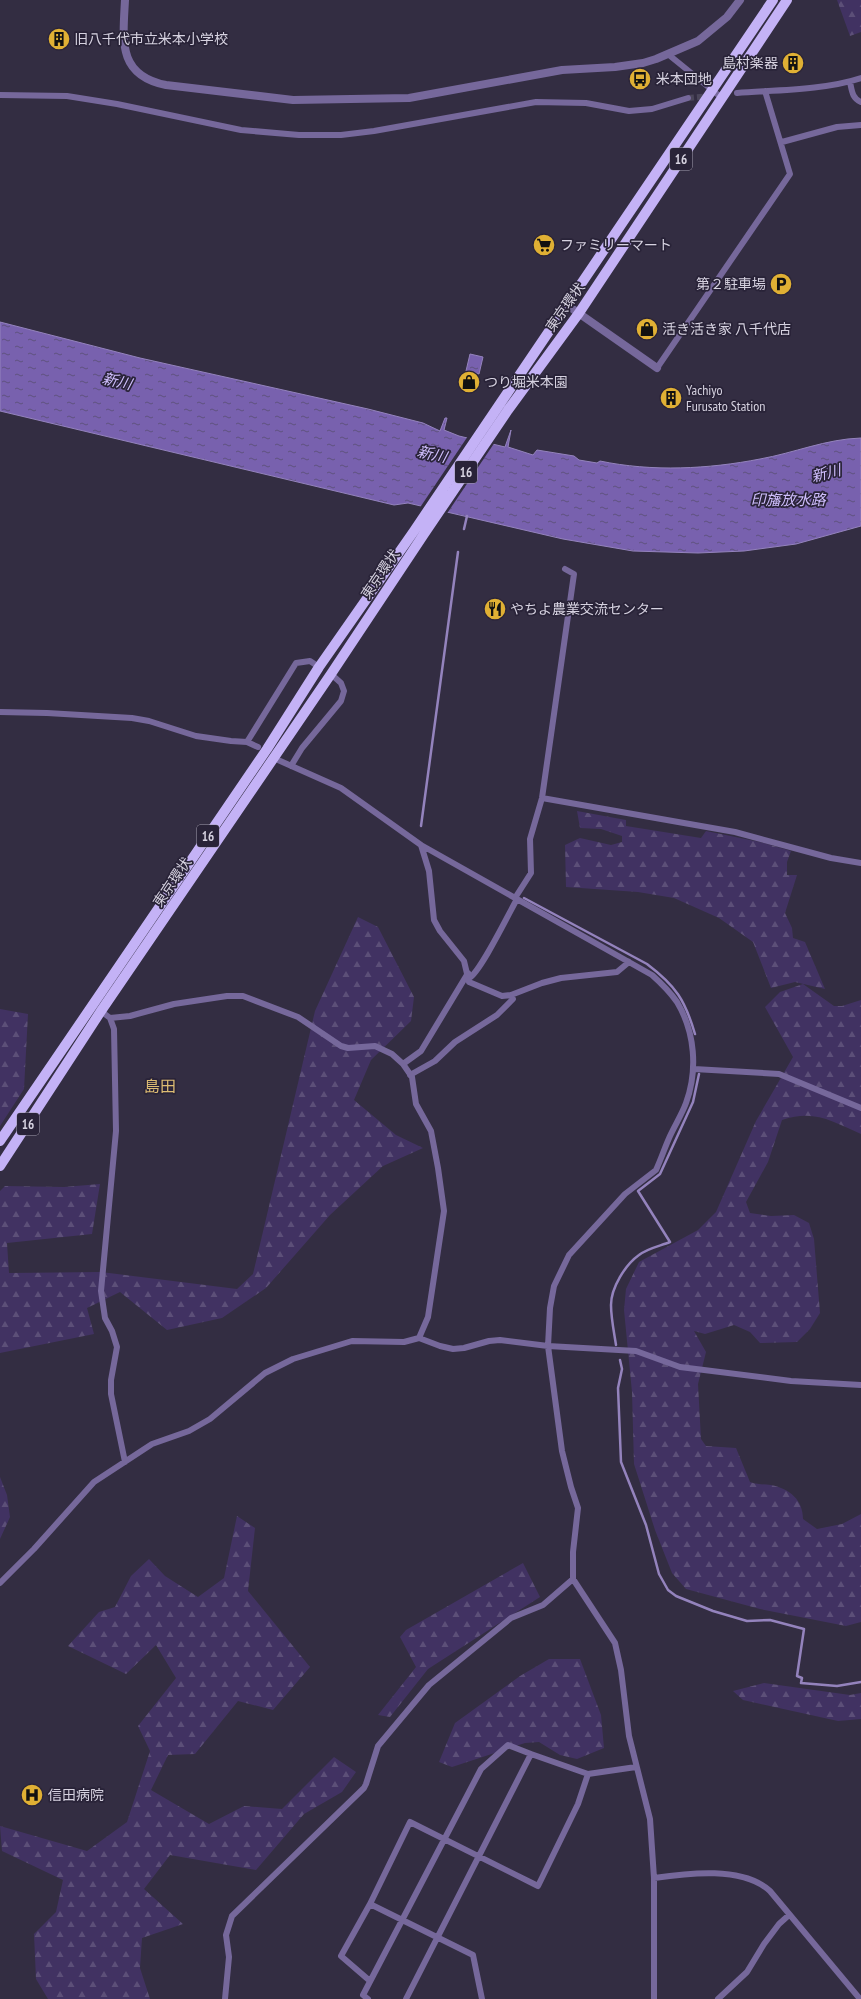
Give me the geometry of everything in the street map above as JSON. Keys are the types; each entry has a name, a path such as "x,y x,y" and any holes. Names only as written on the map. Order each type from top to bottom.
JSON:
{"highway":[{"name":"東京環状","path":"0,1141 82,1021 158,919 331,674 497,407 567,305 710,90 773,0"},
{"name":"東京環状","path":"0,1166 91,1028 158,919 319,667 579,313 787,0"},
{"path":"82,1021 91,1028"}],"street":[{"path":"125,0 124,36 126,55 132,68 141,76 154,82 166,85 293,100 409,98 562,70 644,63 669,55 693,44 714,29 727,17 740,0"},
{"path":"669,55 710,90 722,98"},
{"path":"737,93 850,82 861,78"},
{"path":"850,82 853,96 861,102"},
{"path":"567,305 657,368 790,174 782,142 778,135 765,91"},
{"path":"0,95 67,96 117,104 241,130 300,135 341,135 374,131 536,102 586,103 629,111 652,109 688,98"},
{"path":"782,142 837,127 861,125"},
{"path":"469,975 473,976 482,963 530,873 530,839 542,798 574,574 565,569"},
{"path":"247,742 296,662 310,661 319,667"},
{"path":"291,766 302,748 341,701 344,691 341,683 331,674"},
{"path":"0,712 132,718 150,721 196,736 247,742 258,747"},
{"path":"278,760 341,788 421,845 652,975 667,989 677,1002 691,1039 694,1070 686,1103 656,1170 625,1194 569,1255 564,1263 554,1286 550,1308 548,1346 562,1452 571,1488 578,1508 573,1552 572,1579 616,1643 621,1670 629,1736 650,1819 654,1878 654,1999"},
{"path":"542,798 735,832 831,858 861,863"},
{"path":"421,845 429,871 434,920 440,931 464,961 469,975 469,982 489,992 502,996 511,995 560,978 617,972 629,962"},
{"path":"403,1064 421,1051 469,975"},
{"path":"410,1075 435,1061 455,1042 497,1015 513,999 511,995"},
{"path":"110,1018 130,1016 174,1004 227,996 244,996 298,1017 341,1046 348,1048 375,1046 392,1054 403,1064 410,1075 416,1104 431,1131 444,1211 428,1317 419,1338"},
{"path":"101,1011 110,1018 114,1029 116,1131 101,1292 105,1318 112,1331 117,1347 111,1380 111,1394 125,1462"},
{"path":"694,1070 779,1074 861,1108"},
{"path":"0,1583 34,1549 94,1482 152,1444 189,1432 210,1419 242,1394 259,1376 293,1359 352,1341 404,1342 419,1338 453,1349 500,1340 548,1346 636,1351 680,1367 791,1381 861,1385"},
{"path":"225,1999 229,1957 226,1935 232,1916 364,1788 378,1746 428,1685 511,1618 543,1605 572,1579"},
{"path":"368,1999 363,1995 443,1839 481,1769 491,1758 508,1745 588,1774 636,1767"},
{"path":"406,1999 531,1754"},
{"path":"370,1982 341,1956 370,1904 410,1822 538,1886 578,1804 588,1774"},
{"path":"654,1878 680,1874 742,1876 765,1886 860,1999"},
{"path":"370,1904 473,1955 482,1999"},
{"path":"718,1999 724,1991 747,1972 764,1944 789,1915"}],"green space":[{"path":"837,0 861,0 861,32 850,36"},
{"path":"577,811 626,820 626,826 701,838 706,831 760,842 791,851 787,862 787,875 797,875 785,913 792,928 793,938 805,942 825,989 795,982 771,988 753,942 719,918 674,898 638,892 566,887 565,845 580,838 611,845 622,842 622,836 601,829 580,828"},
{"path":"358,917 378,927 414,997 411,1021 371,1060 354,1100 396,1135 423,1148 383,1166 330,1215 266,1288 222,1318 167,1330 120,1292 87,1308 94,1334 0,1353 0,1191 5,1186 64,1187 100,1184 92,1234 7,1243 9,1273 101,1272 237,1289 253,1274 315,1011"},
{"path":"803,984 834,1006 842,1006 861,1000 861,1134 832,1121 813,1116 793,1117 782,1120 768,1162 746,1202 750,1213 771,1216 794,1215 809,1223 814,1239 820,1313 810,1329 797,1342 760,1343 750,1332 734,1325 705,1334 694,1331 706,1352 698,1384 701,1439 706,1446 736,1448 750,1482 778,1487 794,1496 801,1506 803,1519 817,1529 842,1524 861,1514 861,1622 846,1626 760,1609 686,1589 672,1573 655,1530 634,1464 632,1392 624,1310 626,1289 639,1262 698,1230 716,1212 756,1121 793,1057 765,1007 780,992"},
{"path":"0,1009 28,1014 24,1089 0,1126"},
{"path":"0,1477 7,1495 10,1517 0,1539"},
{"path":"237,1516 255,1528 248,1591 310,1667 273,1710 238,1701 195,1754 168,1755 151,1790 209,1824 244,1806 282,1809 334,1757 356,1772 342,1792 304,1814 256,1870 170,1855 144,1889 183,1924 142,1938 140,1968 150,1999 48,1999 36,1979 34,1934 56,1912 63,1880 2,1851 0,1826 87,1851 127,1822 150,1751 138,1726 176,1678 156,1645 126,1674 68,1646 99,1612 115,1607 131,1576 149,1559 165,1576 198,1597 224,1578"},
{"path":"523,1563 540,1597 428,1669 390,1717 378,1715 416,1667 400,1637 406,1630"},
{"path":"549,1659 580,1659 601,1715 604,1748 577,1759 560,1755 539,1742 525,1743 452,1767 439,1762 455,1723 520,1676"},
{"path":"764,1683 850,1695 861,1693 861,1719 838,1721 743,1700 733,1691"}],"water":[{"name":"印旛放水路","path":"0,322 140,358 368,409 423,423 440,431 445,418 447,418 444,430 459,436 505,447 511,430 508,447 533,455 537,450 574,456 579,460 597,463 600,461 640,467 660,468 701,467 760,459 835,441 861,438 861,526 796,544 744,551 698,553 633,551 563,539 408,503 394,505 0,411"},
{"path":"470,354 483,357 479,374 466,371"}],"pier":[{"path":"468,436 495,442 446,515 419,509"}],"waterway":[{"path":"464,529 467,516"},
{"path":"421,826 458,552"},
{"path":"524,898 647,964 665,979 678,994 687,1012 695,1034"},
{"path":"616,1345 611,1305 613,1291 616,1284 624,1271 639,1255 650,1249 670,1242 638,1191 660,1174 693,1102 699,1074"},
{"path":"620,1360 622,1369 618,1388 621,1462 646,1525 659,1574 668,1590 676,1596 713,1611 747,1621 770,1620 804,1629 797,1676 802,1678 801,1683 837,1686 861,1682"}],"tunnel":[{"path":"688,98 710,96"}],"place":[{"name":"旧八千代市立米本小学校","path":"59,39"},
{"name":"島村楽器","path":"793,63"},
{"name":"米本団地","path":"640,79"},
{"name":"ファミリーマート","path":"544,245"},
{"name":"第２駐車場","path":"781,284"},
{"name":"活き活き家 八千代店","path":"647,329"},
{"name":"つり堀米本園","path":"469,382"},
{"name":"Yachiyo Furusato Station","path":"671,398"},
{"name":"やちよ農業交流センター","path":"495,609"},
{"name":"信田病院","path":"32,1795"}],"district":[{"name":"島田","path":"160,1086"}],"water label":[{"name":"新川","path":"117,381"},
{"name":"新川","path":"432,454"},
{"name":"新川","path":"826,473"}]}
